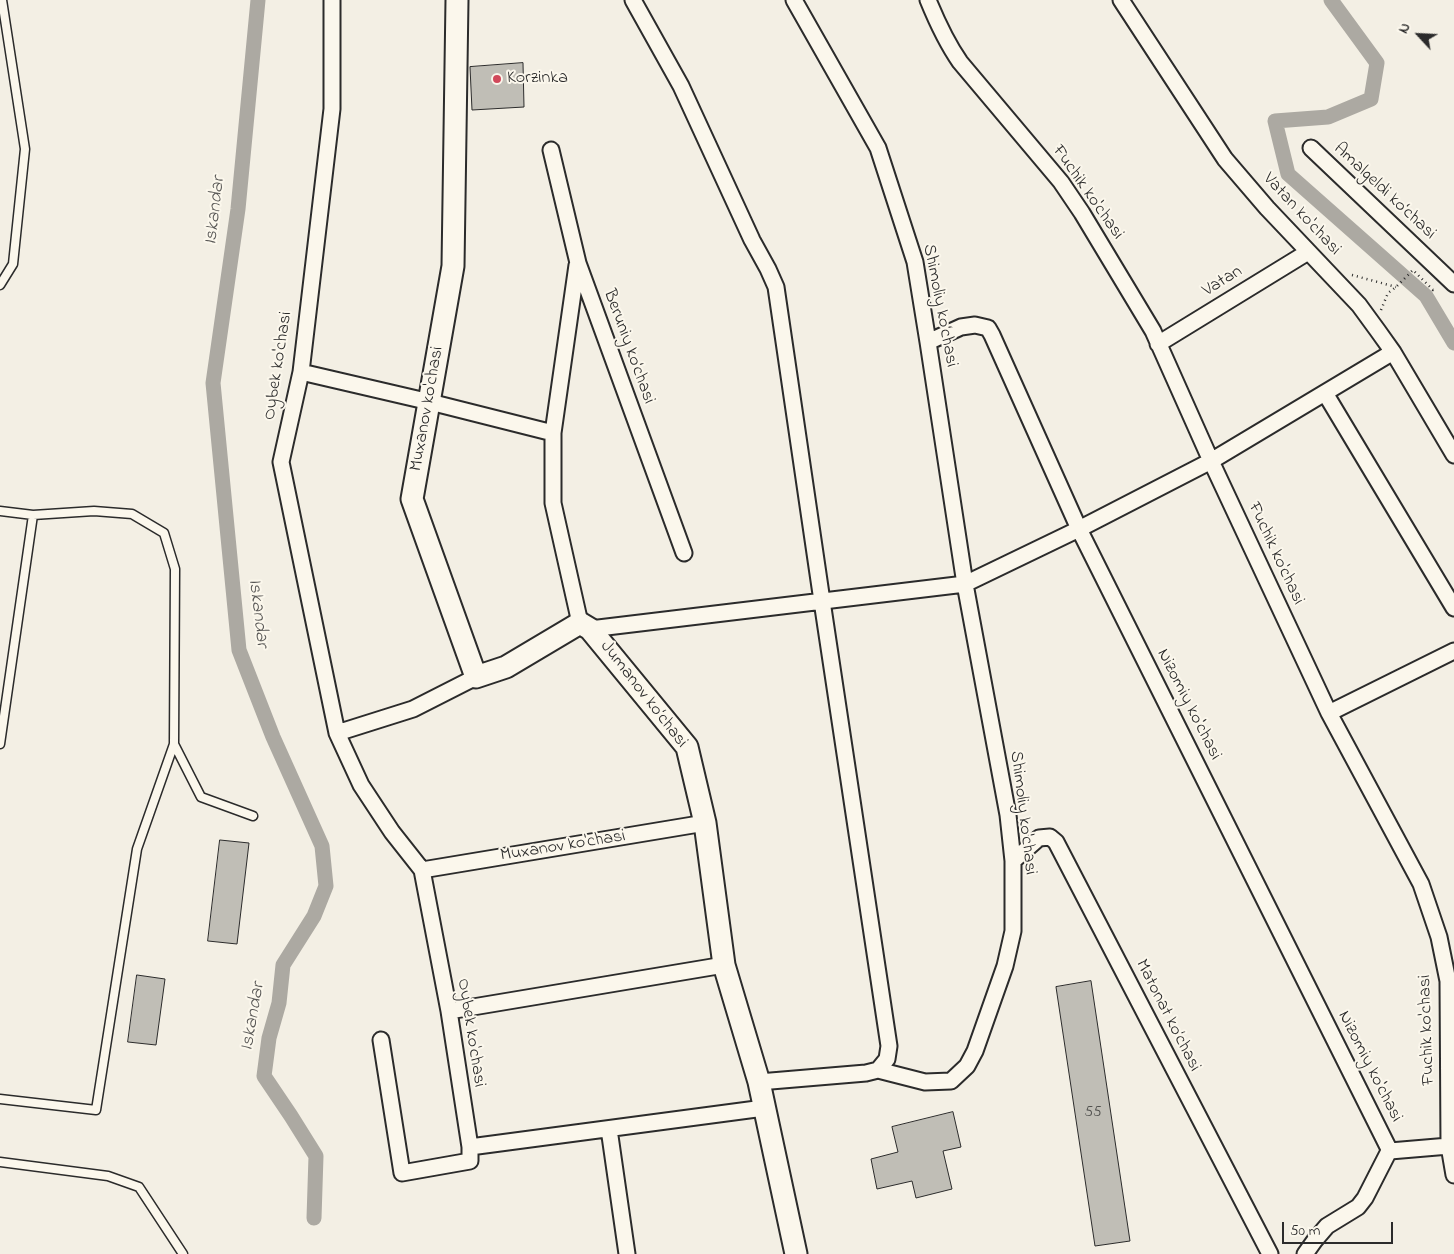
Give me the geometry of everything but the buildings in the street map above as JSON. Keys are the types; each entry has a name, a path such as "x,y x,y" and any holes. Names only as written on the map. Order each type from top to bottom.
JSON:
{"street":[{"name":"Oybek ko'chasi","path":"332,0 332,109 301,372 281,462 337,733 360,785 392,832 422,870 449,1011 470,1147"},
{"name":"Muxanov ko'chasi","path":"457,0 453,266 412,499 476,677"},
{"path":"633,0 681,86 752,240 776,287 889,1046 887,1059 878,1070 866,1073 759,1082"},
{"name":"Shimoliy ko‘chasi","path":"794,0 878,148 915,262 965,584"},
{"name":"Fuchik ko'chasi","path":"928,0 949,47 1061,182 1153,330 1211,461 1329,713 1422,884 1451,980 1449,1146 1454,1175"},
{"name":"Vatan ko'chasi","path":"1121,0 1224,159 1267,208 1359,305 1393,352 1454,455"},
{"name":"Amalgeldi ko‘chasi","path":"1311,148 1454,284"},
{"name":"Beruniy ko‘chasi","path":"551,150 578,263 684,553"},
{"name":"Vatan","path":"1158,344 1308,252"},
{"name":"Jumanov ko‘chasi","path":"578,263 553,433 553,503 585,626 687,747 705,823 724,965 759,1082 796,1254"},
{"name":"Nizomiy ko'chasi","path":"928,342 961,327 975,325 988,328 1079,529 1390,1151"},
{"name":"Jumanov ko‘chasi","path":"585,626 965,584 1079,529 1211,461 1393,352"},
{"path":"301,372 553,433"},
{"path":"1325,393 1454,608"},
{"name":"Shimoliy ko'chasi","path":"878,1070 925,1082 951,1081 967,1066 975,1051 1007,958 1013,931 1013,861 1008,815 965,584"},
{"path":"337,733 413,710 476,677 506,667 585,626"},
{"path":"1329,713 1454,651"},
{"name":"Muxanov ko'chasi","path":"422,870 705,823"},
{"name":"Matonat ko‘chasi","path":"1013,861 1039,838 1050,837 1056,842 1270,1254"},
{"path":"449,1011 724,965"},
{"path":"381,1040 402,1173 470,1161 470,1147 764,1108"},
{"path":"609,1129 627,1254"},
{"path":"1305,1254 1327,1226 1362,1203 1385,1157 1390,1151 1449,1146"}],"lane":[{"path":"0,284 13,264 25,149 2,0"},
{"path":"0,511 32,515 94,511 132,514 164,533 175,569 174,744 137,849 96,1110 0,1099"},
{"path":"0,744 32,515"},
{"path":"174,744 200,797 253,816"},
{"path":"0,1162 108,1176 139,1187 183,1254"}],"path":[{"path":"1378,331 1382,309 1388,293 1412,270 1433,290"},
{"path":"1348,274 1396,287"}],"waterway":[{"name":"Iskandar","path":"258,0 238,209 213,383 239,650 273,737 322,846 326,886 314,916 283,965 279,1003 269,1038 264,1076 316,1156 314,1218"},
{"path":"1331,0 1377,63 1371,99 1328,117 1275,121 1288,174 1426,296 1454,343"}],"place":[{"name":"Korzinka","path":"497,79"}]}
